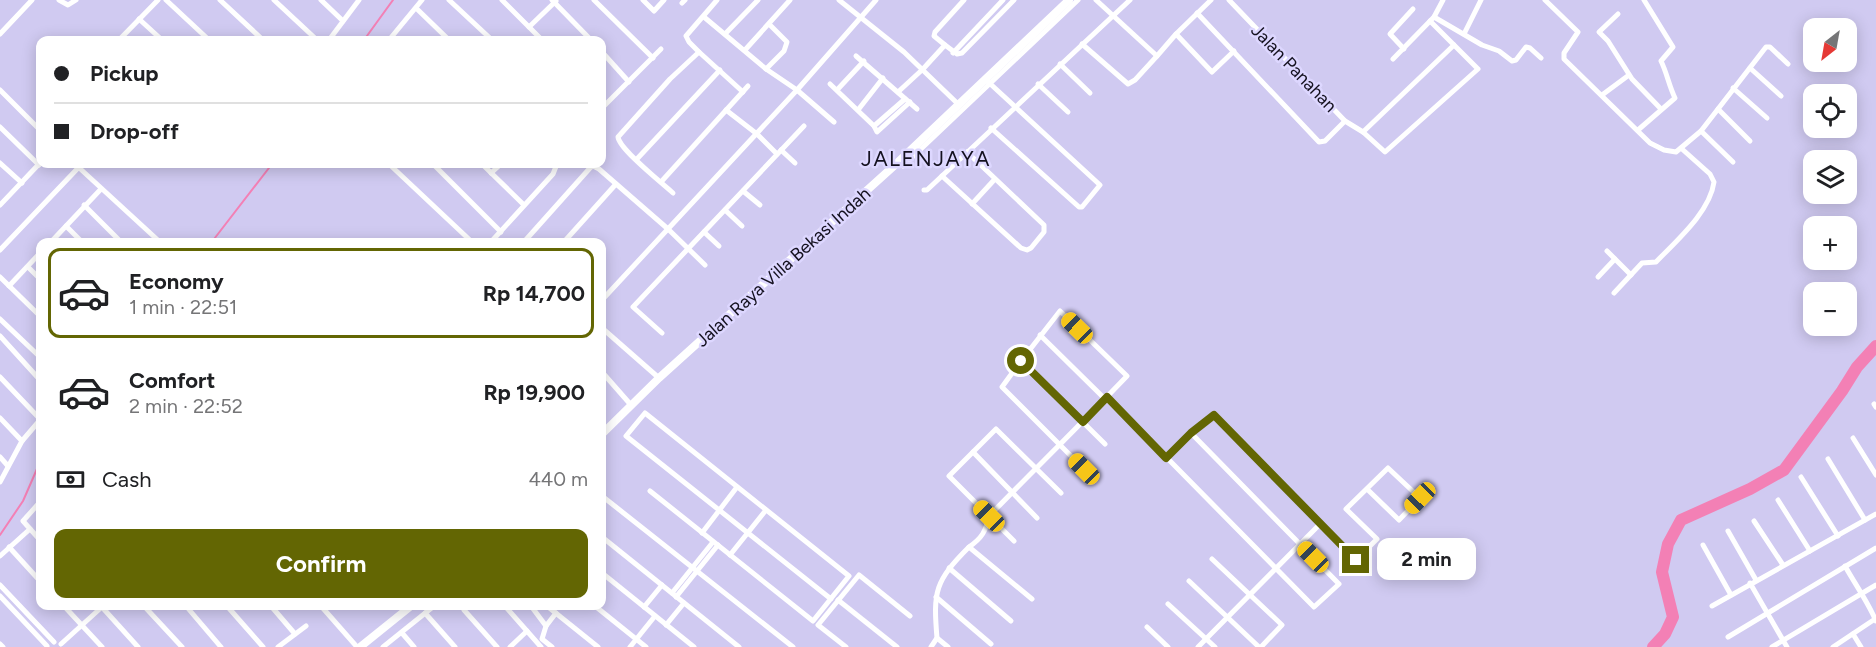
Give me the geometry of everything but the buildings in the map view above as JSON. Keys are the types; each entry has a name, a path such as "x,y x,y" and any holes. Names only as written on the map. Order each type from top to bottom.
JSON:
{"main road":[{"name":"Jalan Raya Villa Bekasi Indah","path":"606,431 659,378 895,165 958,104 987,81 1069,0"},
{"path":"362,646 406,610"}],"street":[{"path":"0,34 32,0"},
{"path":"59,0 68,6 76,0"},
{"path":"123,36 158,0"},
{"path":"166,0 205,36"},
{"path":"220,0 259,36"},
{"path":"274,0 313,36"},
{"path":"321,0 343,21"},
{"path":"331,36 359,0"},
{"path":"396,36 394,34 422,0"},
{"path":"449,0 488,36"},
{"path":"502,0 538,36"},
{"path":"594,0 653,58"},
{"path":"643,0 654,11 664,0"},
{"path":"717,0 686,36 699,52 743,92"},
{"path":"725,34 758,0"},
{"path":"839,0 923,69 958,104"},
{"path":"606,296 757,134 876,0"},
{"path":"964,0 934,36 957,54 962,53 1015,0"},
{"path":"953,52 1003,0"},
{"path":"903,166 987,81 1078,0"},
{"path":"1096,0 1157,56"},
{"path":"924,190 927,190 1013,107 1130,0"},
{"path":"1082,44 1128,84 1135,80 1176,34 1211,0"},
{"name":"Jalan Panahan","path":"1229,0 1345,121 1363,132 1384,152 1387,152 1478,69 1454,45"},
{"path":"1393,59 1432,19 1443,0"},
{"path":"1464,34 1481,0"},
{"path":"1545,0 1578,32 1563,52 1564,59 1659,148 1676,152 1682,149 1701,131 1768,47 1788,64"},
{"path":"1638,130 1675,98 1668,86 1660,61 1673,46 1644,0"},
{"path":"529,27 554,1 587,36"},
{"path":"745,50 788,1"},
{"path":"416,8 445,36"},
{"path":"1404,49 1390,34 1413,9"},
{"path":"1197,14 1319,142 1325,141 1345,121"},
{"path":"1618,14 1599,32 1608,41 1629,75 1661,110"},
{"path":"704,17 834,122"},
{"path":"139,19 158,36"},
{"path":"1432,19 1482,45 1499,51 1512,62 1526,47 1541,58"},
{"path":"1363,132 1454,45 1432,19"},
{"path":"766,69 784,51 788,42 769,24"},
{"path":"1176,34 1212,72 1234,51"},
{"path":"898,92 945,45"},
{"path":"606,101 661,50"},
{"path":"673,193 618,142 618,137 670,79 699,52"},
{"path":"606,56 629,82"},
{"path":"856,56 917,109"},
{"path":"837,90 864,61"},
{"path":"1060,64 1090,93"},
{"path":"1750,68 1781,96"},
{"path":"636,160 720,70"},
{"path":"1602,95 1629,75"},
{"path":"858,110 883,78"},
{"path":"987,81 1013,107 1101,183 1080,208 991,128"},
{"path":"830,84 874,126 907,100"},
{"path":"1038,84 1068,112"},
{"path":"661,182 748,86"},
{"path":"1734,88 1767,118"},
{"path":"0,90 36,126"},
{"path":"1718,109 1750,141"},
{"path":"726,110 795,164"},
{"path":"662,333 633,307 804,126"},
{"path":"0,127 36,160"},
{"path":"1701,131 1733,162"},
{"path":"1614,293 1644,261 1656,262 1687,230 1710,201 1714,182 1710,174 1682,149"},
{"path":"942,176 1021,248 1027,250 1031,248 1045,228 967,152"},
{"path":"0,163 22,183"},
{"path":"1,203 36,168"},
{"path":"0,250 74,168"},
{"path":"80,168 155,238"},
{"path":"393,168 468,238"},
{"path":"437,168 501,231"},
{"path":"486,168 524,205"},
{"path":"491,173 497,168"},
{"path":"495,238 553,174 555,168"},
{"path":"527,238 590,168"},
{"path":"597,168 668,229 705,265"},
{"path":"972,204 995,179"},
{"path":"567,238 616,184"},
{"path":"55,238 101,189"},
{"path":"743,191 760,205"},
{"path":"84,205 117,238"},
{"path":"725,210 742,226"},
{"path":"66,226 78,238"},
{"path":"704,232 719,246"},
{"path":"1607,251 1631,274"},
{"path":"9,286 36,258"},
{"path":"1598,277 1615,259"},
{"path":"28,267 36,275"},
{"path":"0,277 36,312"},
{"path":"931,647 938,638 936,597 941,581 949,568 981,538 986,530 989,516 1060,445 1083,422 1127,376 1060,311 1002,387 1060,445 1084,469"},
{"path":"1,322 36,353"},
{"path":"606,332 659,378"},
{"path":"0,336 36,376"},
{"path":"1040,336 1106,398 1314,607 1340,584 1191,433"},
{"path":"1021,361 1105,444"},
{"path":"0,377 36,416"},
{"path":"606,377 631,405"},
{"path":"650,491 813,621 849,576 645,413 626,436 831,598"},
{"path":"1166,458 1191,433 1214,415 1356,560 1377,539 1346,509 1388,468 1420,498 1399,520 1367,489"},
{"path":"0,418 22,441"},
{"path":"0,482 22,441 36,425"},
{"path":"1014,541 949,476 996,429 1061,493"},
{"path":"1853,438 1876,475"},
{"path":"973,452 1037,518"},
{"path":"0,457 8,466"},
{"path":"1828,459 1865,520"},
{"path":"1801,477 1838,536"},
{"path":"702,533 737,487"},
{"path":"606,499 793,647"},
{"path":"1778,500 1810,551"},
{"path":"36,506 22,520 36,536"},
{"path":"730,555 766,510"},
{"path":"1712,606 1876,514"},
{"path":"1754,521 1783,565"},
{"path":"1198,647 1320,524"},
{"path":"0,556 30,529"},
{"path":"1728,531 1766,613 1787,647"},
{"path":"606,540 739,647"},
{"path":"674,595 716,544"},
{"path":"1703,544 1731,595"},
{"path":"9,547 36,577"},
{"path":"969,547 1032,599"},
{"path":"1728,638 1876,548"},
{"path":"1189,581 1260,647 1282,625 1212,559"},
{"path":"1833,647 1875,620 1873,612 1845,566"},
{"path":"949,568 1011,621"},
{"path":"846,647 818,625 859,574 910,616"},
{"path":"606,576 694,647"},
{"path":"0,585 54,642 62,646 98,610"},
{"path":"644,607 662,585"},
{"path":"1772,647 1876,585"},
{"path":"0,596 47,646 54,642"},
{"path":"936,597 991,644"},
{"path":"838,600 897,647"},
{"path":"666,625 684,603"},
{"path":"1168,604 1215,647"},
{"path":"68,610 102,647"},
{"path":"106,610 138,647"},
{"path":"148,610 182,647"},
{"path":"189,610 221,647"},
{"path":"231,610 263,647"},
{"path":"274,610 295,634"},
{"path":"325,610 362,646"},
{"path":"382,647 429,610"},
{"path":"464,610 497,647"},
{"path":"508,610 541,647"},
{"path":"534,610 546,626"},
{"path":"552,610 598,647"},
{"path":"600,610 646,647"},
{"path":"425,613 455,647"},
{"path":"552,647 542,639 546,626 556,613"},
{"path":"630,647 655,616"},
{"path":"278,647 306,626"},
{"path":"1147,627 1168,647"},
{"path":"510,647 527,632"},
{"path":"402,633 414,647"},
{"path":"1853,634 1861,647"},
{"path":"938,638 948,647"}],"waterway":[{"path":"367,36 393,0"},
{"path":"215,238 269,168"},
{"path":"1653,647 1665,634 1673,617 1662,572 1668,544 1681,520 1750,489 1784,470 1857,367 1876,346"},
{"path":"0,535 23,501 36,471"}],"district":[{"name":"JALENJAYA","path":"926,158"}],"route":[{"path":"1021,361 1083,422 1107,397 1166,458 1191,433 1214,415 1356,560"}]}
